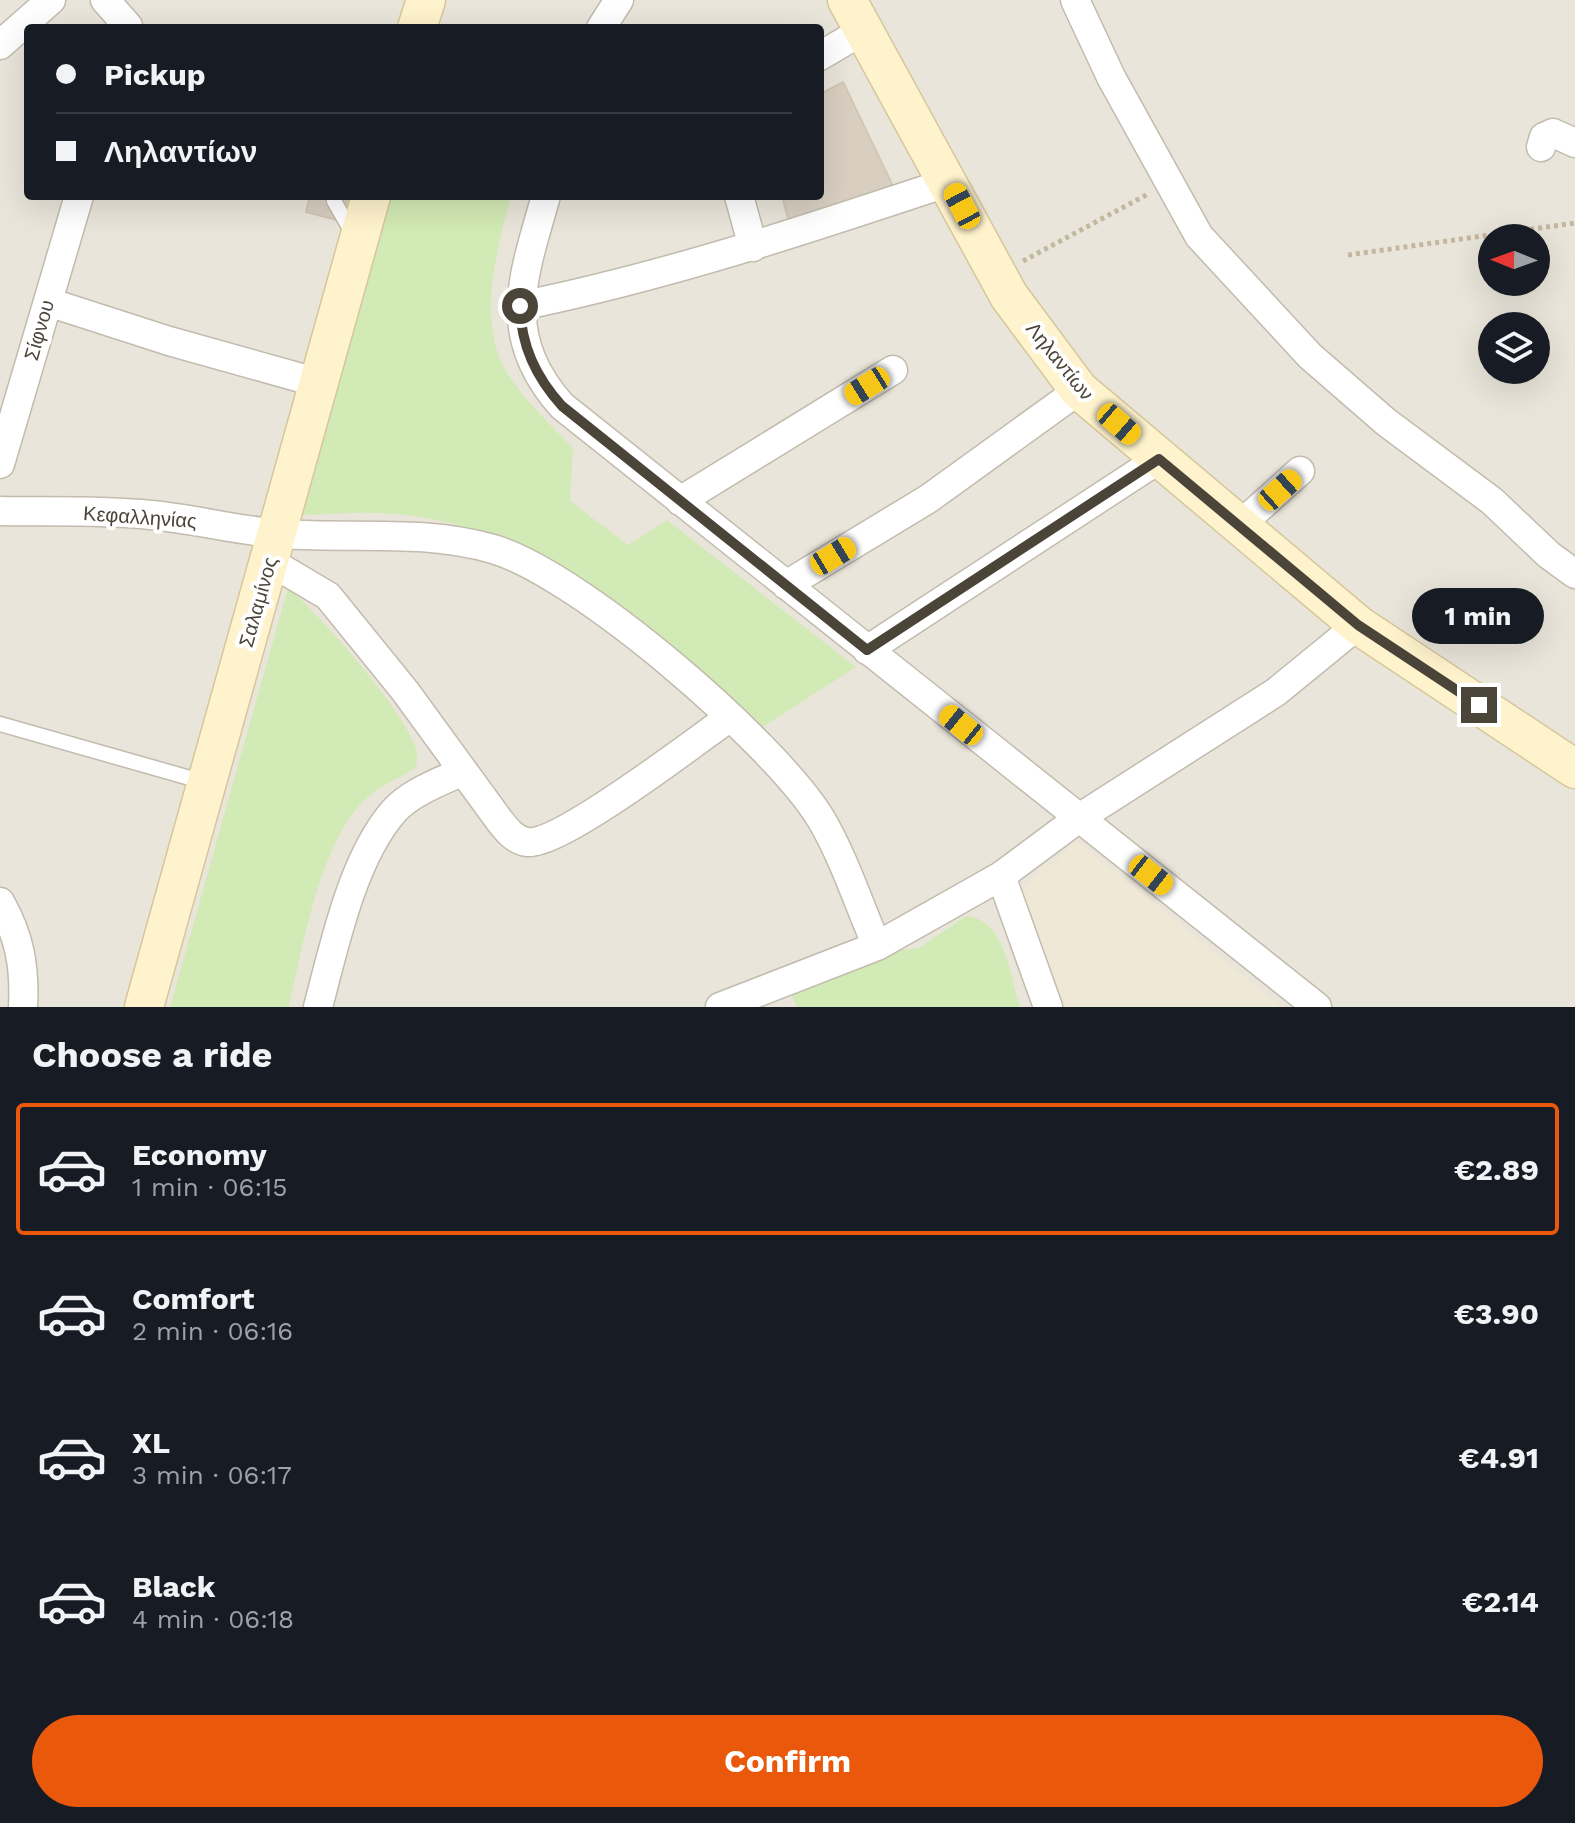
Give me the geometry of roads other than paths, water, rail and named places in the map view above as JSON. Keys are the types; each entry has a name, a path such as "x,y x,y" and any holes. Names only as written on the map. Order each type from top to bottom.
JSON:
{"street":[{"path":"0,45 51,0"},
{"path":"105,0 131,18"},
{"path":"418,24 426,0"},
{"path":"604,24 619,0"},
{"path":"1075,0 1168,183 1199,236 1310,356 1386,422 1492,501 1549,555 1575,574"},
{"path":"824,51 856,15"},
{"name":"Ληλαντίων","path":"856,15 1009,296 1079,390 1358,625 1575,769"},
{"path":"1541,147 1544,137 1553,133 1575,143"},
{"path":"520,306 586,293 753,247 949,182"},
{"name":"Σίφνου","path":"0,464 78,200"},
{"name":"Σαλαμίνος","path":"144,1007 370,200"},
{"path":"545,200 522,281 520,306 527,351 553,396 680,501 1317,1007"},
{"path":"740,200 753,247"},
{"path":"48,302 169,341 319,383"},
{"path":"680,501 893,370"},
{"path":"786,585 928,499 1079,390"},
{"path":"867,650 1159,459"},
{"path":"1239,526 1300,471"},
{"name":"Κεφαλληνίας","path":"0,511 148,514 274,547"},
{"path":"274,547 439,536 496,550 551,576 615,621 730,717 793,780 821,820 877,946"},
{"path":"274,547 328,596 405,691 512,836 527,842 543,840 565,831 730,717"},
{"path":"720,1007 877,946 1001,876 1079,818 1276,692 1358,625"},
{"path":"318,1007 357,878 379,832 395,809 430,786 463,771"},
{"path":"1001,876 1048,1007"},
{"path":"0,902 14,927 25,967 23,1007"}],"lane":[{"path":"334,200 349,227"},
{"path":"0,724 209,783"}]}
